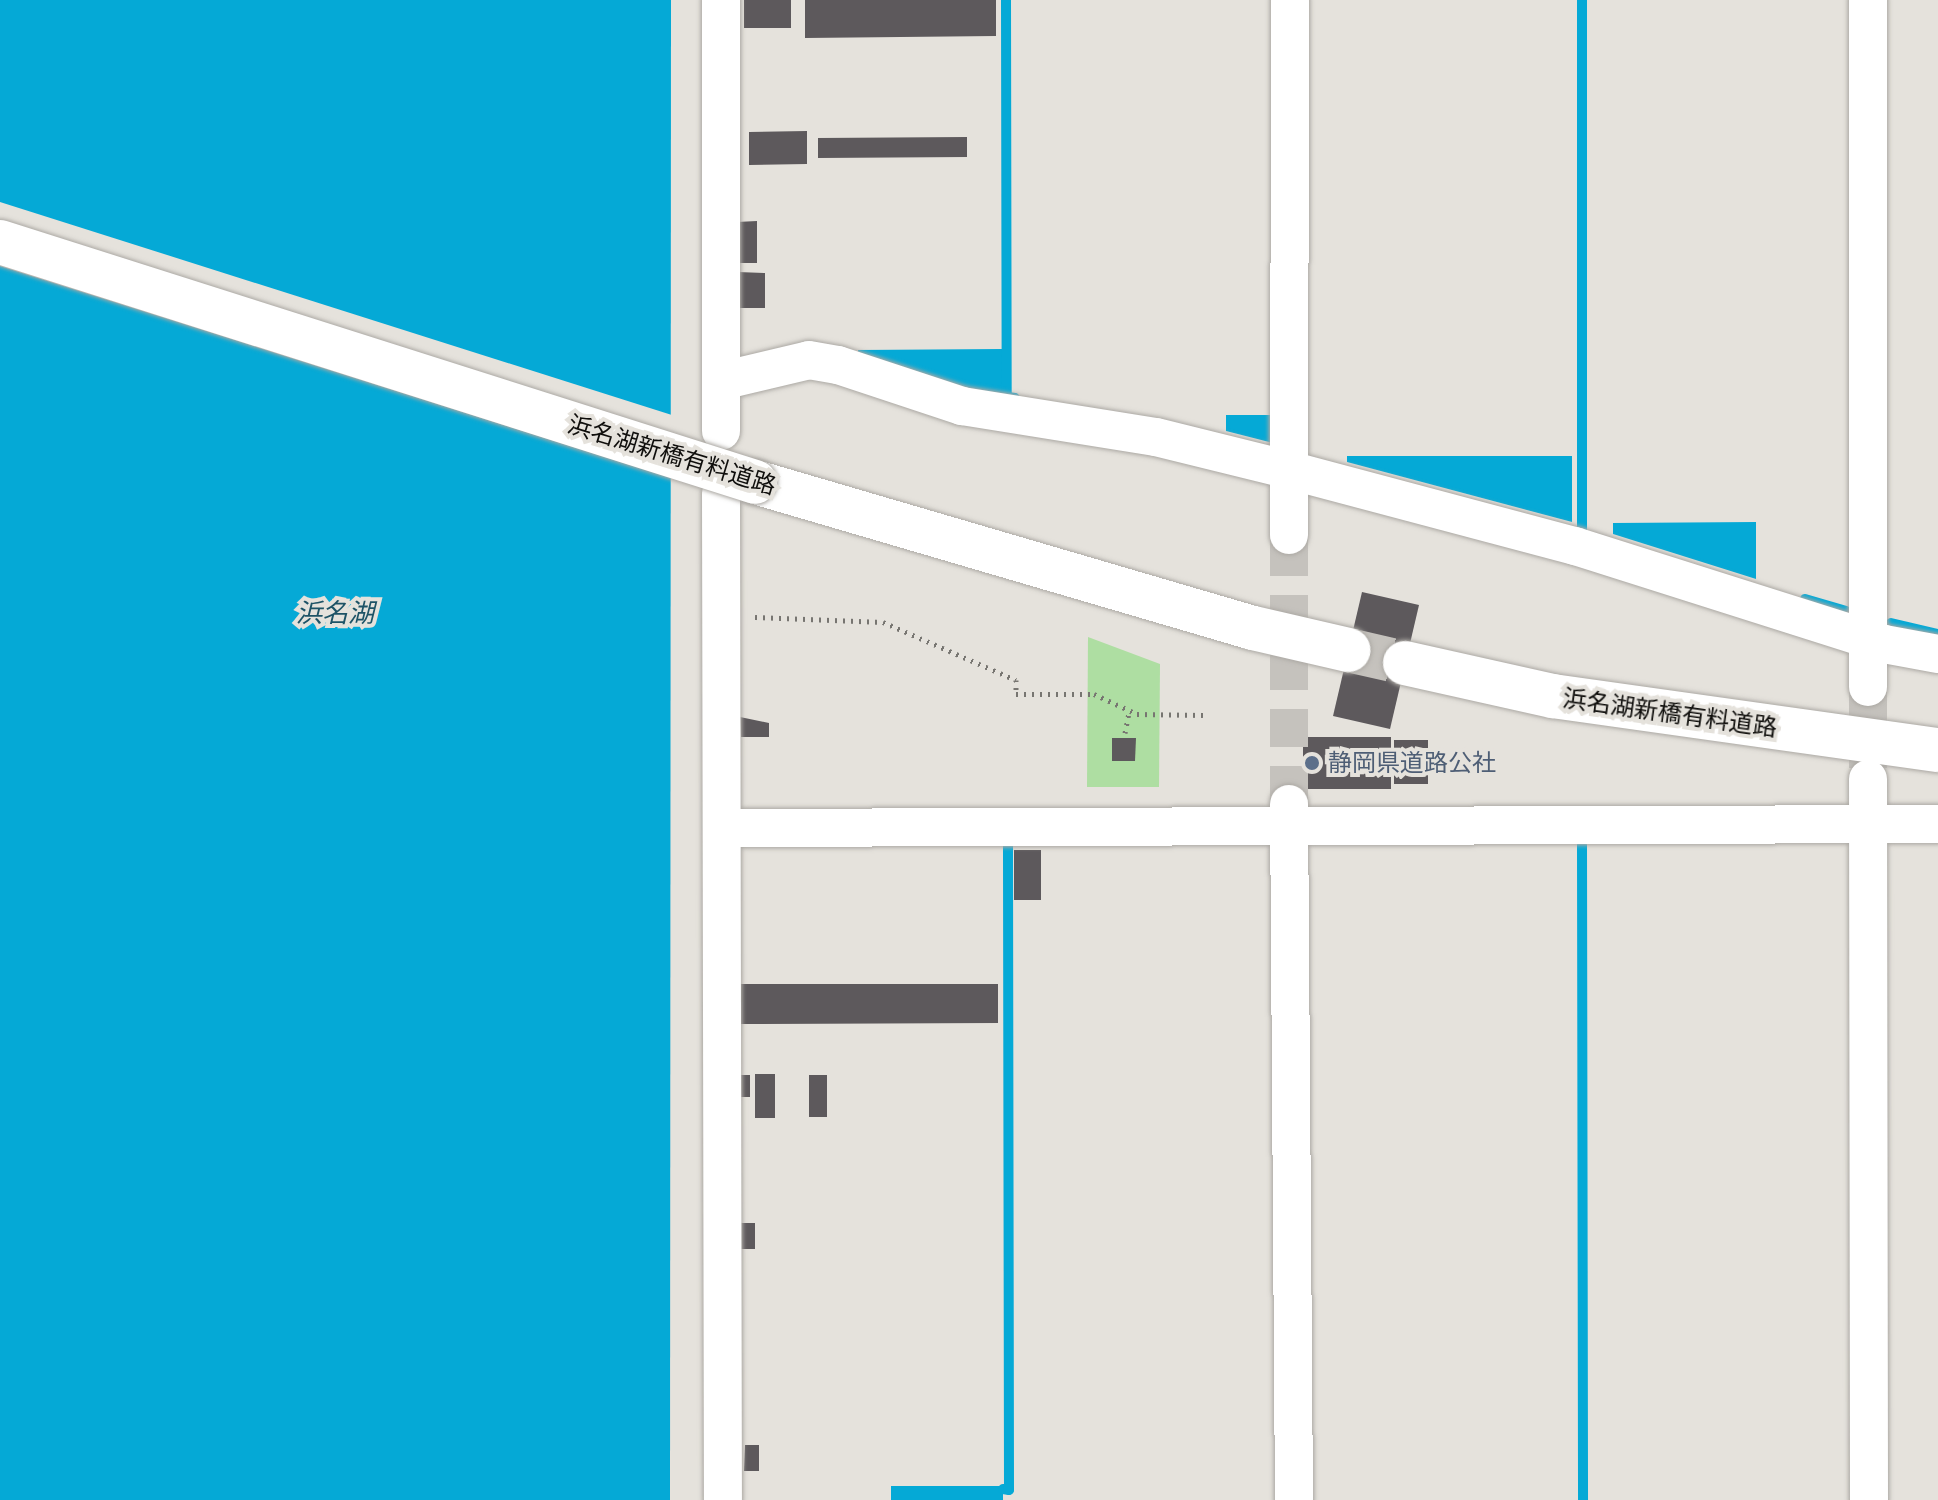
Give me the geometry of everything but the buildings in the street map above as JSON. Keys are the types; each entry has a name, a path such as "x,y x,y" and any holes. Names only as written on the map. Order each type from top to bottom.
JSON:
{"main road":[{"name":"浜名湖新橋有料道路","path":"0,242 738,488 1253,628 1348,650"},
{"name":"浜名湖新橋有料道路","path":"1405,663 1553,696 1938,750"}],"street":[{"path":"721,0 721,431"},
{"path":"1289,535 1290,0"},
{"path":"1868,0 1868,687"},
{"path":"721,381 809,360 962,406 1156,437 1575,546 1868,639 1938,654"},
{"path":"723,1500 722,615 738,488"},
{"path":"1868,779 1869,1500"},
{"path":"722,828 1291,815 1938,824"},
{"path":"1291,815 1294,1500"}],"path":[{"path":"722,615 883,622 1016,680 1016,694 1094,694 1129,712 1203,715"},
{"path":"1125,733 1129,712"}],"green space":[{"path":"1088,637 1160,664 1159,787 1087,787"}],"water":[{"name":"浜名湖","path":"0,0 671,0 670,1500 0,1500"},
{"path":"1002,349 1002,399 858,356 858,350"},
{"path":"1226,415 1277,415 1277,444 1226,431"},
{"path":"1347,456 1572,456 1572,522 1347,462"},
{"path":"1756,522 1756,579 1613,534 1613,523"},
{"path":"891,1486 1003,1486 1003,1500 891,1500"}],"pier":[{"path":"0,202 675,416 675,479 0,266"}],"waterway":[{"path":"1006,0 1007,397 1015,398"},
{"path":"1582,0 1582,530"},
{"path":"1805,599 1846,611"},
{"path":"1891,623 1938,634"},
{"path":"1582,845 1583,1500"},
{"path":"1003,1489 1009,1490 1008,846"}],"tunnel":[{"path":"1289,535 1289,804"},
{"path":"1348,650 1405,663"},
{"path":"1868,687 1868,768"}],"place":[{"name":"静岡県道路公社","path":"1312,763"}]}
